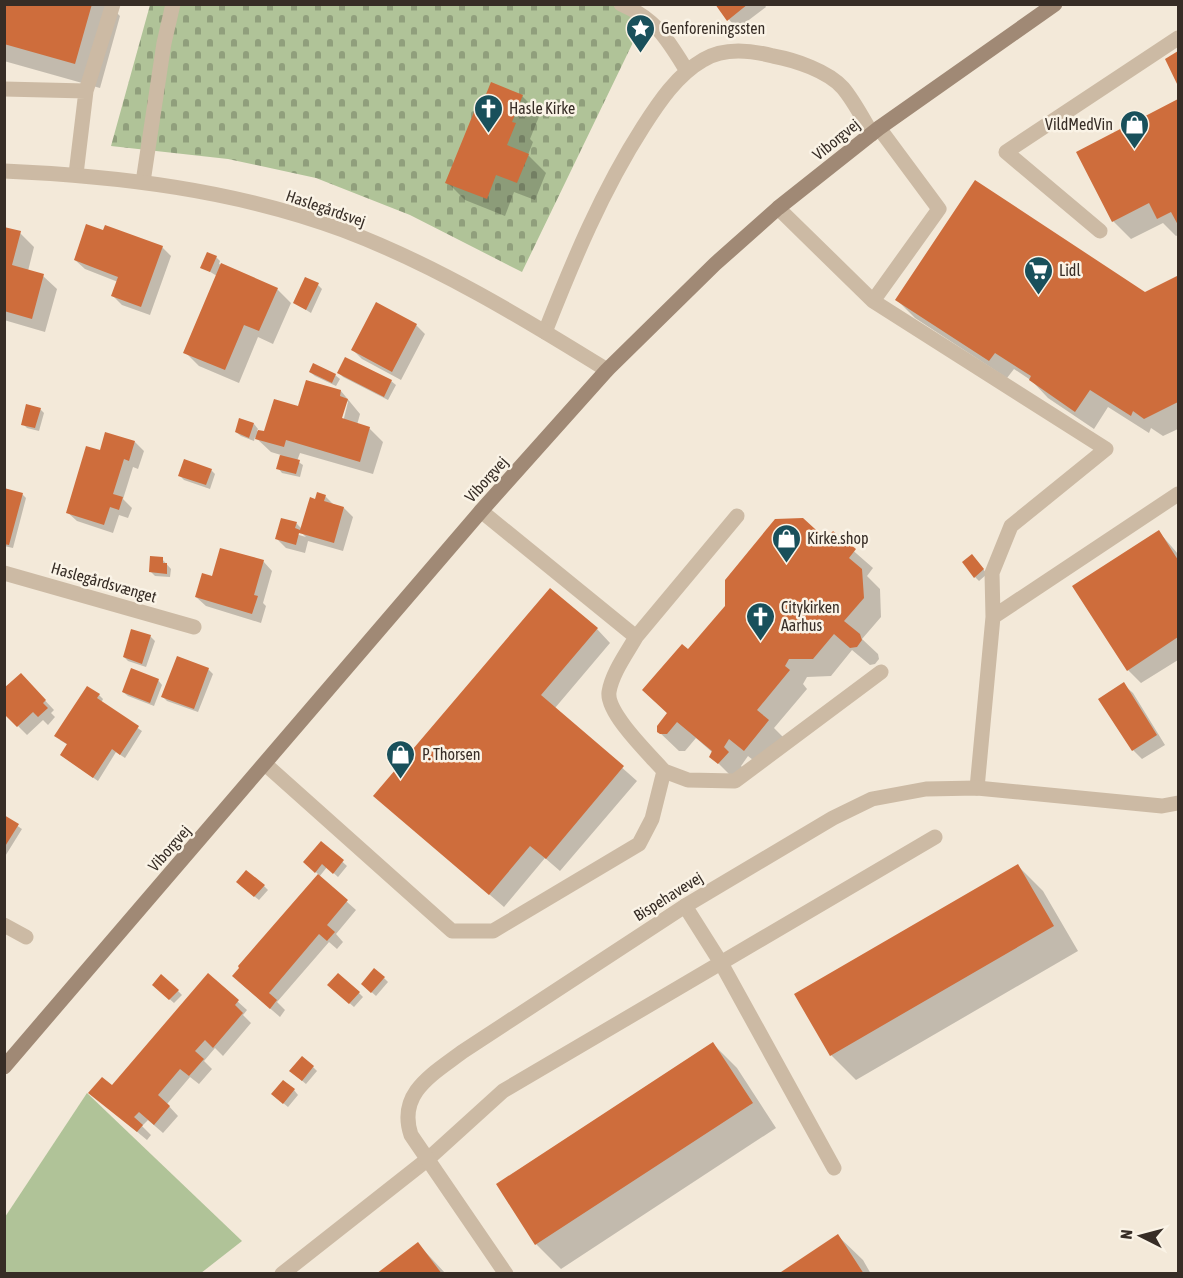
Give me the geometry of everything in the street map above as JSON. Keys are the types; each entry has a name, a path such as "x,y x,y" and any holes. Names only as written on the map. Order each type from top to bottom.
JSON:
{"street":[{"path":"76,174 86,91 113,4"},
{"path":"143,182 164,43 173,4"},
{"path":"621,4 650,21 663,34 687,71"},
{"name":"Viborgvej","path":"4,1067 10,1057 481,511 607,370 707,272 778,208 876,131 1055,4"},
{"path":"1100,231 1006,152 1179,38"},
{"path":"545,332 574,259 625,156 660,102 687,71 704,59 722,52 747,51 788,59 816,70 842,87 939,209 873,301"},
{"path":"4,88 86,91"},
{"name":"Haslegårdsvej","path":"4,171 76,174 143,182 266,207 343,230 428,268 545,332 607,370"},
{"path":"778,208 873,301 1106,449 1011,526 992,573 993,616 977,788"},
{"path":"993,616 1179,494"},
{"path":"481,511 636,637"},
{"path":"737,516 636,637 617,669 608,693 615,716 664,771 688,780 735,781 881,672"},
{"name":"Haslegårdsvænget","path":"4,573 194,627"},
{"path":"265,764 452,931 493,931 639,844 652,819 664,771"},
{"name":"Bispehavevej","path":"506,1274 411,1135 407,1123 408,1107 414,1092 427,1078 477,1042 685,906 833,818 873,798 926,789 977,788 1162,806 1179,803"},
{"path":"282,1274 428,1159 503,1091 935,837"},
{"path":"685,906 721,963 834,1168"},
{"path":"4,925 26,937"}],"green space":[{"path":"621,4 640,28 522,272 410,215 316,178 228,159 111,146 150,5"},
{"path":"87,1093 242,1241 201,1273 5,1273 5,1217"}],"building":[{"path":"4,4 46,6 46,4 92,4 75,64 4,44"},
{"path":"715,4 748,4 727,21"},
{"path":"1178,51 1178,86 1165,59"},
{"name":"Hasle Kirke","path":"491,82 523,95 512,122 516,123 507,145 529,154 517,183 496,175 487,199 445,183 476,107 480,109"},
{"path":"1178,99 1178,225 1171,212 1157,219 1149,203 1112,222 1076,152"},
{"name":"Lidl","path":"975,180 1145,292 1177,276 1178,402 1144,419 1133,411 1131,416 1090,390 1075,412 1029,380 1031,376 995,353 989,361 895,300"},
{"path":"86,224 103,230 105,225 163,246 141,307 111,296 118,277 74,260"},
{"path":"4,227 21,231 12,265 44,274 32,319 4,311"},
{"path":"207,252 217,256 210,272 200,268"},
{"path":"221,263 278,288 259,331 244,325 225,370 183,353"},
{"path":"305,277 319,283 306,310 293,303"},
{"path":"376,302 417,324 392,372 351,350"},
{"path":"345,357 392,380 384,397 337,373"},
{"path":"313,363 336,374 332,383 309,372"},
{"path":"306,380 341,390 340,396 348,399 342,418 370,427 360,462 286,440 284,447 255,439 258,430 264,431 274,399 298,406"},
{"path":"26,404 41,408 35,428 21,425"},
{"path":"239,418 254,423 249,438 235,432"},
{"path":"105,432 135,441 129,461 124,459 113,494 123,497 119,510 110,507 104,525 66,513 86,446 100,450"},
{"path":"280,455 300,460 296,474 276,469"},
{"path":"184,459 212,469 206,485 178,476"},
{"path":"4,488 23,493 9,545 4,544"},
{"path":"317,492 326,495 324,501 344,507 334,543 299,533 296,545 275,539 281,518 297,522 295,528 300,530 310,497 315,499"},
{"name":"Citykirken Aarhus","path":"803,518 826,539 833,531 856,549 849,558 862,569 864,598 844,621 860,634 862,640 857,647 850,648 834,634 813,659 789,659 785,666 790,670 757,710 769,720 744,751 729,739 724,747 729,752 718,764 709,757 712,751 677,722 667,734 657,732 657,726 667,713 642,690 682,644 688,649 725,606 725,580 775,519"},
{"path":"1159,530 1178,560 1178,637 1127,671 1072,586"},
{"path":"220,548 264,560 254,595 258,596 252,614 195,597 202,573 212,576"},
{"path":"972,554 984,569 974,578 962,562"},
{"path":"150,556 163,557 163,563 167,563 167,574 149,572"},
{"path":"550,588 598,628 541,695 624,766 546,859 530,846 489,895 373,796"},
{"path":"131,629 151,635 142,664 123,657"},
{"path":"177,656 209,668 194,709 161,697"},
{"path":"131,668 159,679 150,703 122,692"},
{"path":"21,673 46,700 43,703 48,708 38,717 33,712 17,727 4,714 4,688"},
{"path":"1124,682 1157,735 1132,751 1098,699"},
{"path":"87,686 100,694 97,698 139,726 120,755 112,749 93,778 60,755 67,744 54,736"},
{"path":"4,815 19,824 4,848"},
{"path":"321,841 344,860 333,874 322,864 315,873 303,862"},
{"path":"1018,864 1054,926 830,1056 794,994"},
{"path":"246,870 265,885 254,897 236,882"},
{"path":"318,874 348,900 327,925 335,932 327,941 319,934 269,993 277,1000 270,1009 232,976 239,968 238,966"},
{"path":"374,968 385,977 371,993 361,984"},
{"path":"208,973 239,1000 235,1005 243,1013 213,1048 205,1040 195,1051 204,1059 189,1076 180,1069 158,1095 170,1106 154,1125 139,1112 134,1117 143,1125 137,1132 88,1093 102,1077 112,1085"},
{"path":"338,973 360,992 349,1004 327,985"},
{"path":"161,974 179,990 169,1000 152,985"},
{"path":"713,1042 753,1103 535,1245 496,1184"},
{"path":"302,1056 314,1066 302,1081 289,1071"},
{"path":"283,1080 295,1089 283,1104 271,1094"},
{"path":"838,1234 864,1274 778,1274"},
{"path":"418,1242 442,1274 376,1274"}],"place":[{"name":"Genforeningssten","path":"640,54"},
{"name":"Hasle Kirke","path":"488,134"},
{"name":"VildMedVin","path":"1134,150"},
{"name":"Lidl","path":"1038,296"},
{"name":"Kirke.shop","path":"786,564"},
{"name":"Citykirken Aarhus","path":"760,642"},
{"name":"P. Thorsen","path":"401,780"}]}
